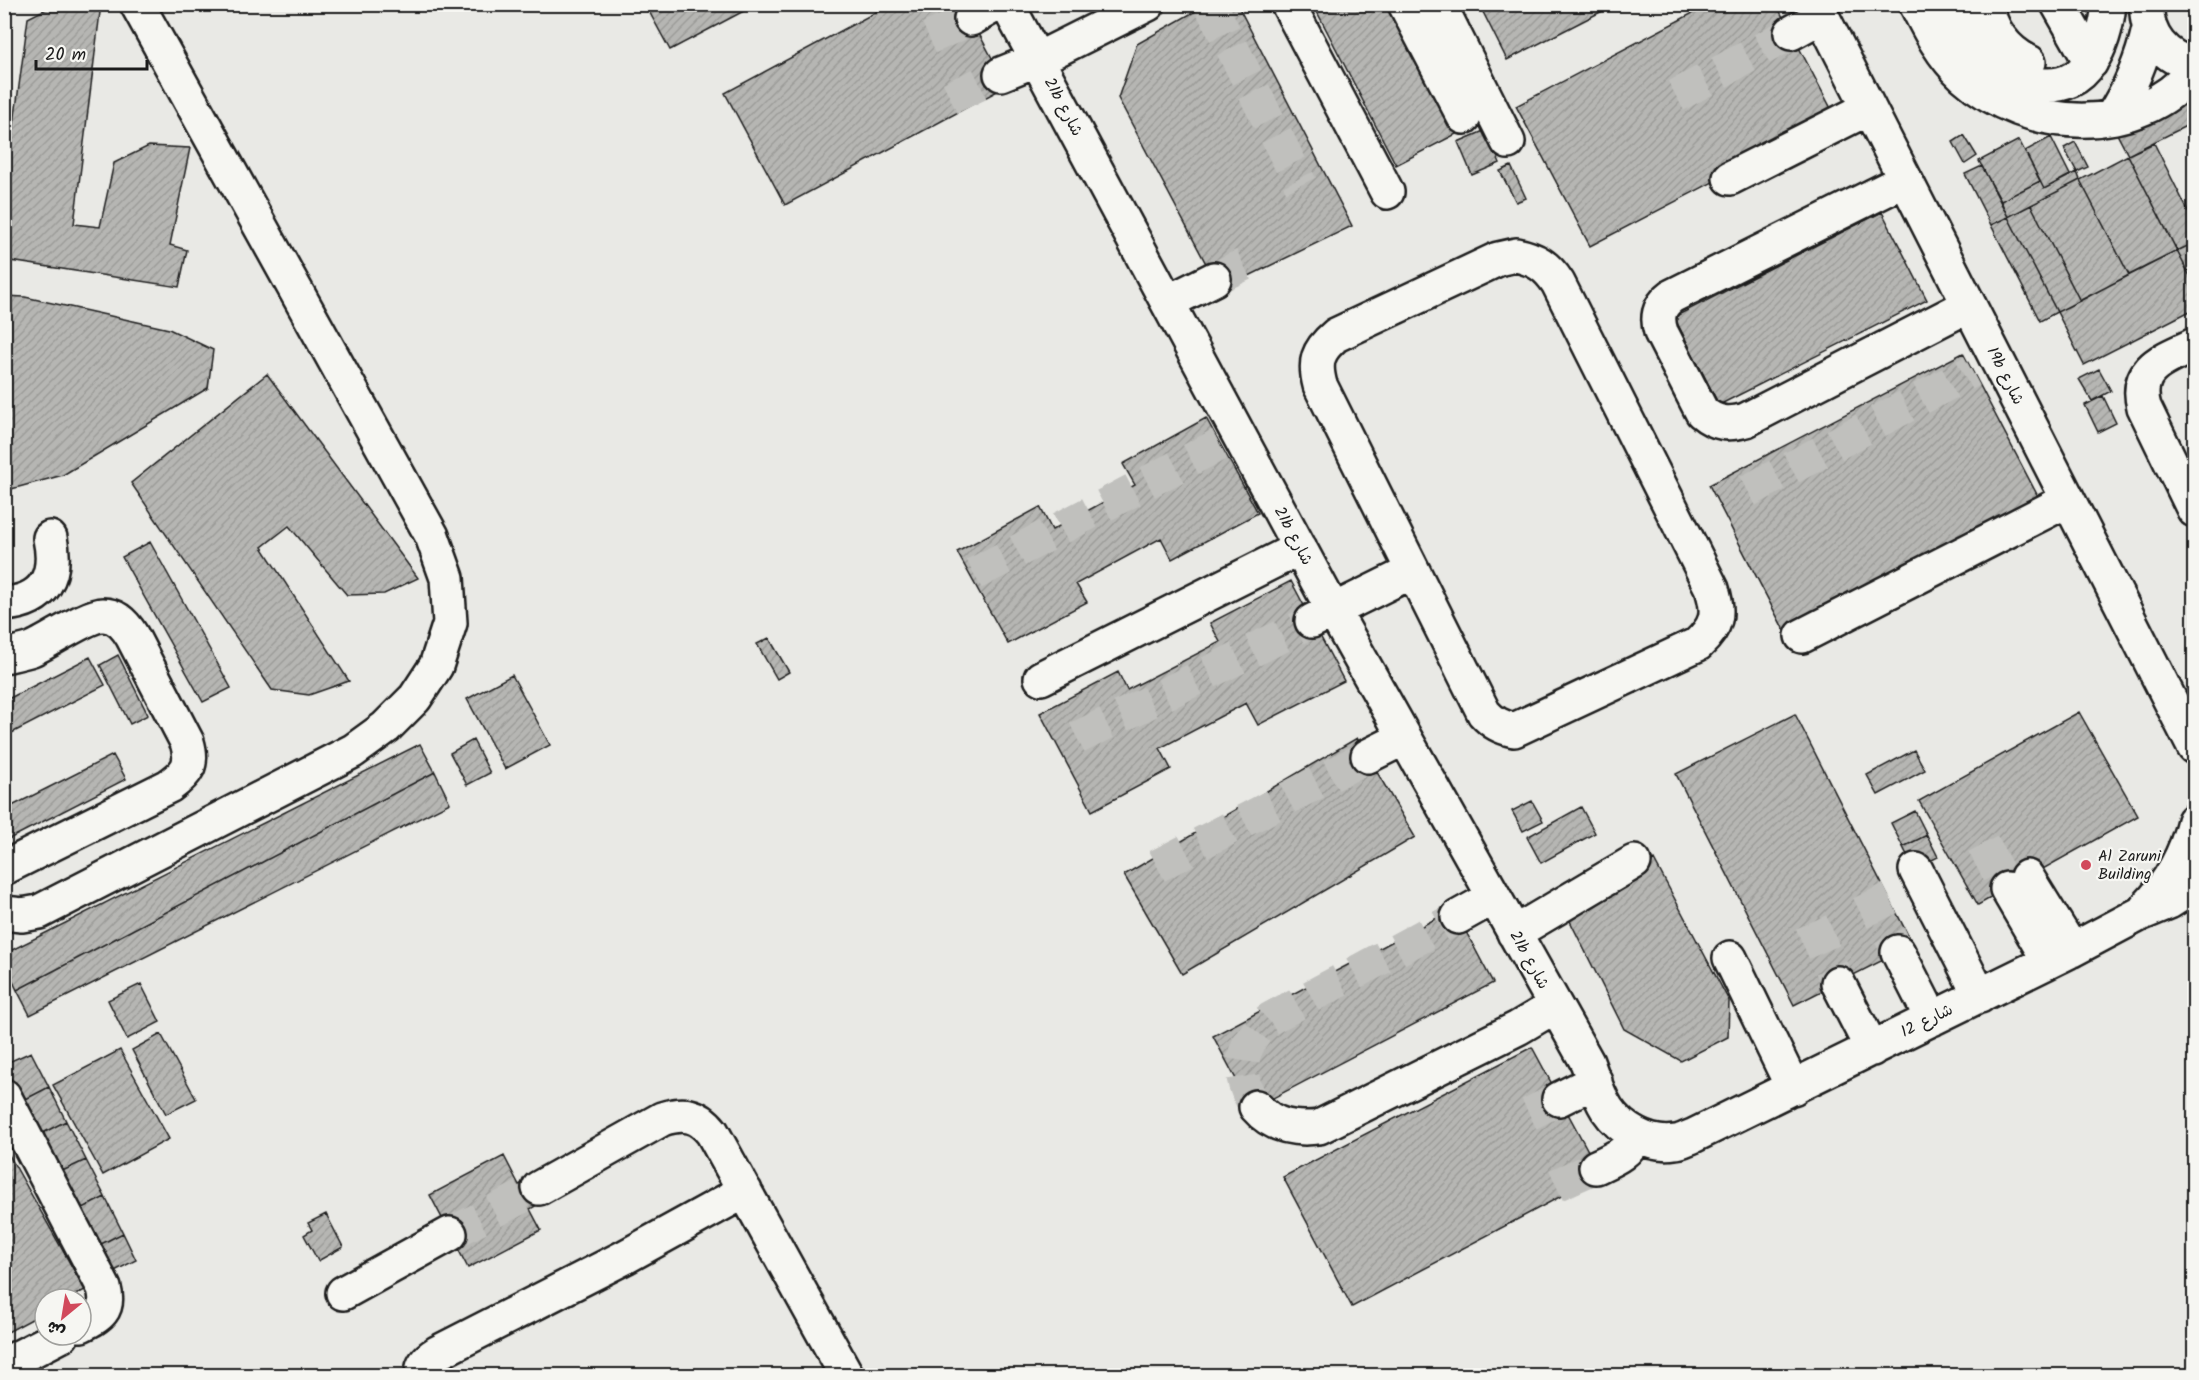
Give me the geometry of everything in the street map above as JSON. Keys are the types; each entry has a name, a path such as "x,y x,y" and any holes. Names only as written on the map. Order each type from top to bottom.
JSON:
{"street":[{"path":"4,913 22,915 39,912 353,750 386,727 415,698 435,666 450,623 447,578 432,536 137,4"},
{"name":"21b شارع","path":"1007,4 1168,302 1229,439 1300,548 1322,616 1404,738 1555,1006 1591,1072 1608,1110 1619,1123 1636,1135 1655,1142 1676,1142 1712,1126"},
{"path":"1001,74 1038,59 1148,4"},
{"path":"1288,4 1387,192"},
{"path":"1405,4 1464,117"},
{"path":"1439,4 1508,142"},
{"path":"1916,4 1946,56 1964,76 1985,92 2008,105 2042,116 2059,120 2086,120 2112,117 2137,110 2175,90 2194,70"},
{"path":"1951,4 1962,26 1978,48 1995,64 2026,82 2042,85 2057,84 2072,79 2087,66 2105,28 2109,4"},
{"path":"1987,4 1994,30 2006,46 2022,58 2040,66 2087,66"},
{"path":"2058,4 2087,66"},
{"path":"1791,33 1819,10"},
{"name":"19b شارع","path":"1819,10 1969,305 1984,364 2068,500 2194,747"},
{"path":"2112,117 2136,75 2144,53 2148,17"},
{"path":"2148,17 2164,50 2175,58 2194,64"},
{"path":"1730,178 1869,108"},
{"path":"1905,180 1672,296 1664,302 1659,311 1658,321 1661,332 1702,412 1721,423 1734,423 1746,420 1969,305"},
{"path":"1516,255 1533,258 1548,268 1558,283 1712,589 1717,604 1716,619 1709,633 1698,644 1514,730 1502,728 1484,713 1413,571 1320,385 1316,371 1318,357 1324,344 1335,335 1489,263 1516,255"},
{"path":"1168,302 1214,279"},
{"path":"2194,345 2149,370 2142,381 2140,394 2144,407 2194,510"},
{"path":"1802,636 2068,500"},
{"path":"4,604 33,598 45,586 52,572 54,555 50,538"},
{"path":"1041,678 1300,548"},
{"path":"1322,616 1413,571"},
{"path":"4,656 32,649 103,615 115,618 132,636 187,742 190,754 189,768 181,778 169,786 4,868"},
{"path":"1368,756 1404,738"},
{"path":"2140,914 2170,879 2190,838 2194,821"},
{"path":"1514,933 1634,862"},
{"path":"1924,867 1989,991"},
{"path":"2017,883 2060,956"},
{"path":"2140,914 2169,902 2194,886"},
{"path":"1458,916 1494,897"},
{"name":"شارع 12","path":"1712,1126 2060,956 2140,914"},
{"path":"1898,952 1932,1019"},
{"path":"1730,958 1793,1088"},
{"path":"1838,983 1872,1048"},
{"path":"1256,1107 1277,1124 1298,1130 1319,1127 1518,1028 1555,1006"},
{"path":"1559,1099 1591,1072"},
{"name":"21b شارع","path":"1591,1072 1616,1095 1651,1116 1671,1123 1712,1126"},
{"path":"4,1096 104,1288 105,1306 101,1314 93,1318"},
{"path":"539,1188 662,1119 680,1114 690,1115 706,1124 847,1376"},
{"path":"1596,1167 1625,1152 1632,1145 1636,1135"},
{"path":"423,1376 424,1363 437,1353 625,1257 745,1191"},
{"path":"343,1293 450,1234"},
{"path":"4,1365 39,1347"}],"building":[{"path":"56,4 101,4 74,224 100,227 114,163 149,146 190,148 170,245 187,250 179,287 4,260 4,160 9,161 28,18"},
{"path":"645,4 757,4 670,50"},
{"path":"891,4 963,4 1007,86 785,205 725,93"},
{"path":"1208,4 1237,4 1352,226 1220,290 1118,98 1137,44"},
{"path":"1313,4 1398,4 1464,130 1396,165"},
{"path":"1479,4 1616,4 1507,60"},
{"path":"1710,4 1776,4 1836,118 1590,246 1516,106"},
{"path":"2187,96 2194,111 2194,122 2128,155 2116,132"},
{"path":"1486,130 1500,163 1472,175 1458,142"},
{"path":"1964,135 1977,156 1965,164 1953,142"},
{"path":"2051,137 2070,175 2044,189 2025,151"},
{"path":"2019,140 2040,181 2001,201 1979,161"},
{"path":"2075,142 2088,167 2077,172 2064,148"},
{"path":"2154,143 2194,223 2194,243 2177,251 2128,155"},
{"path":"2128,155 2177,251 2129,275 2080,180"},
{"path":"1511,166 1526,198 1516,202 1500,171"},
{"path":"1982,166 2008,217 1991,225 1965,174"},
{"path":"2077,172 2080,180 2008,217 2001,201 2040,181 2044,189"},
{"path":"2080,180 2129,275 2080,301 2031,205"},
{"path":"2031,205 2080,301 2057,312 2008,217"},
{"path":"1882,212 1927,300 1719,405 1674,317"},
{"path":"2008,217 2057,312 2040,321 1991,225"},
{"path":"2194,243 2194,284 2177,251"},
{"path":"2177,251 2194,284 2194,309 2084,365 2057,312"},
{"path":"4,296 25,297 169,329 213,350 208,388 63,475 4,491"},
{"path":"1963,353 2042,504 1787,636 1709,485"},
{"path":"2099,369 2111,391 2092,401 2079,379"},
{"path":"267,374 418,578 384,594 347,595 289,526 262,547 349,681 309,695 272,690 131,483"},
{"path":"2103,396 2116,423 2098,432 2085,405"},
{"path":"1206,418 1258,513 1172,559 1161,538 1076,584 1087,602 1008,644 957,552 1040,507 1052,530 1135,485 1123,464"},
{"path":"150,542 231,688 203,702 122,557"},
{"path":"1291,581 1344,681 1258,725 1246,703 1160,748 1171,769 1092,811 1040,713 1118,672 1127,690 1220,642 1210,623"},
{"path":"769,638 789,672 777,679 757,644"},
{"path":"118,655 148,715 130,724 100,665"},
{"path":"90,657 105,685 4,737 4,701"},
{"path":"512,675 550,745 505,769 467,699"},
{"path":"2079,712 2138,816 1978,905 1919,801"},
{"path":"1795,714 1913,945 1794,1005 1676,774"},
{"path":"1357,738 1415,837 1182,974 1124,875"},
{"path":"473,740 490,773 467,785 450,753"},
{"path":"420,744 435,772 17,990 4,963 4,954"},
{"path":"1914,750 1925,770 1878,795 1867,775"},
{"path":"113,755 126,779 9,839 4,830 4,810"},
{"path":"435,772 450,803 30,1015 17,990"},
{"path":"1532,801 1543,821 1523,831 1512,811"},
{"path":"1581,807 1595,833 1541,863 1527,837"},
{"path":"1915,811 1927,835 1903,847 1891,823"},
{"path":"1927,835 1938,857 1914,869 1903,847"},
{"path":"1654,860 1729,1001 1728,1037 1681,1061 1624,1029 1564,909"},
{"path":"1454,909 1493,983 1252,1109 1213,1036"},
{"path":"141,984 160,1022 127,1039 108,1000"},
{"path":"161,1034 196,1099 166,1114 132,1050"},
{"path":"1532,1047 1601,1175 1352,1307 1283,1177"},
{"path":"120,1050 169,1139 103,1175 53,1085"},
{"path":"31,1052 49,1087 22,1101 4,1064"},
{"path":"49,1087 66,1121 39,1135 22,1101"},
{"path":"66,1121 86,1160 58,1173 39,1135"},
{"path":"4,1146 83,1287 33,1287 33,1318 4,1334"},
{"path":"504,1156 519,1185 534,1177 546,1200 530,1209 541,1230 468,1268 430,1195"},
{"path":"86,1160 105,1197 77,1211 58,1173"},
{"path":"105,1197 123,1233 95,1247 77,1211"},
{"path":"326,1214 343,1247 318,1261 304,1235 312,1230 308,1223"},
{"path":"123,1233 136,1260 109,1274 95,1247"}],"tunnel":[{"path":"1210,4 1301,185"},
{"path":"929,38 971,19"},
{"path":"1676,96 1791,33"},
{"path":"950,98 1001,74"},
{"path":"1214,279 1253,260"},
{"path":"1748,491 1972,371"},
{"path":"974,574 1220,444"},
{"path":"1077,738 1312,621"},
{"path":"1157,866 1368,756"},
{"path":"1983,844 2007,889"},
{"path":"1868,891 1898,952"},
{"path":"1256,1107 1244,1083 1243,1060 1252,1039 1269,1019 1458,917"},
{"path":"1811,922 1838,983"},
{"path":"1529,1114 1559,1099"},
{"path":"1556,1185 1596,1167"},
{"path":"450,1234 539,1188"}],"place":[{"name":"Al Zaruni Building","path":"2086,865"}]}
